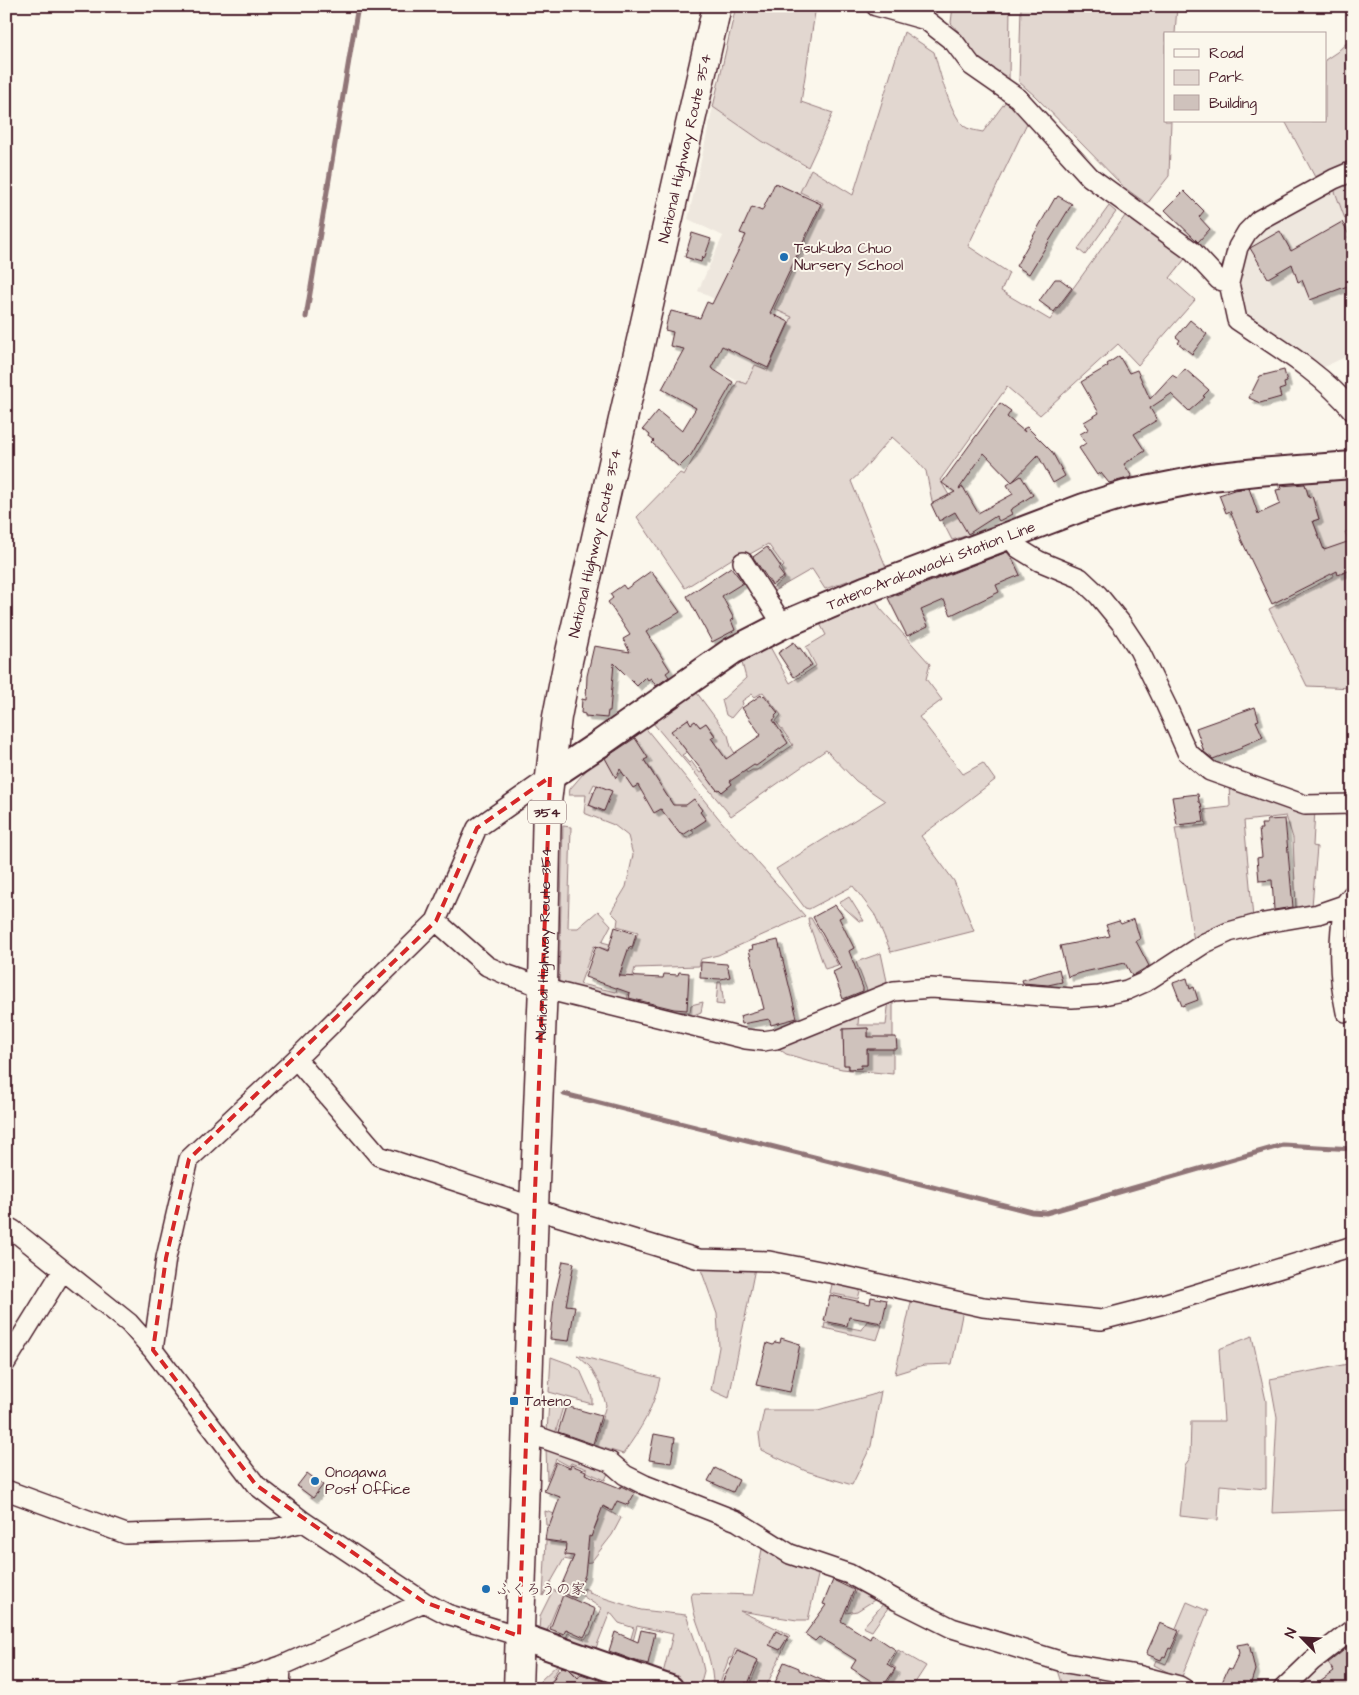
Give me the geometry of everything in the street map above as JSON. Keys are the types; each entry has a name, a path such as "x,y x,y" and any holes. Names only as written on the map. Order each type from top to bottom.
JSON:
{"highway":[{"name":"National Highway Route 354","path":"518,1689 534,1208 544,986 548,802 557,717 568,660 717,6"}],"main road":[{"name":"Tateno-Arakawaoki Station Line","path":"550,777 718,660 783,625 865,590 1008,535 1126,494 1211,477 1353,465"},
{"path":"519,1636 670,1689"}],"street":[{"path":"876,6 926,20 954,42 972,66 1018,98 1090,177 1193,252 1219,280 1229,284"},
{"path":"1353,171 1334,179 1259,220 1247,232 1238,247 1229,284 1237,320 1315,374 1341,396 1353,411"},
{"path":"1008,535 1018,548 1039,561 1080,578 1104,602 1121,623 1138,650 1187,752 1200,764 1210,771 1305,805 1353,804"},
{"path":"743,562 783,625"},
{"path":"153,1350 166,1258 189,1159 296,1059 436,921 477,828 550,777"},
{"path":"436,921 487,966 557,992 746,1040 763,1041 776,1039 894,991 931,988 1072,998 1099,996 1127,990 1146,982 1205,943 1229,932 1258,924 1318,914 1348,900"},
{"path":"1346,1012 1339,966 1339,938 1348,900"},
{"path":"296,1059 379,1156 534,1208 699,1259 769,1261 983,1308 1101,1320 1163,1304 1353,1246"},
{"path":"6,1226 128,1323 153,1350 256,1484 304,1522 424,1602 447,1614 519,1636"},
{"path":"6,1362 63,1270"},
{"path":"528,1433 610,1462 625,1475 645,1485 737,1521 790,1554 849,1574 952,1628 1066,1663 1137,1675 1184,1689"},
{"path":"6,1490 126,1534 274,1529 304,1522"},
{"path":"183,1689 245,1678 281,1666 424,1602"},
{"path":"1283,1689 1312,1662 1353,1629"},
{"path":"280,1689 281,1666"}],"highlighted area":[{"path":"550,777 519,1636 424,1602 256,1485 153,1350 166,1258 189,1159 436,921 477,828"}],"shaded area":[{"name":"Tsukuba Chuo Nursery School","path":"713,107 762,141 853,196 781,403 716,370 743,313 698,291 723,236 688,219"},
{"path":"1333,186 1353,241 1353,353 1320,369 1248,320 1242,307 1237,278 1246,248 1266,223"},
{"path":"1353,1638 1353,1689 1294,1689"}],"green space":[{"path":"736,6 816,6 801,102 833,113 808,167 762,141 713,107"},
{"path":"953,6 1010,6 1009,79 1006,81 973,55 965,39 951,23"},
{"path":"1021,6 1177,6 1175,32 1164,32 1164,122 1171,122 1169,176 1147,204 1125,188 1019,82"},
{"path":"904,32 934,52 951,105 961,123 967,128 983,132 1006,101 1028,121 968,246 1009,273 1001,291 1050,320 1128,212 1188,255 1170,278 1195,300 1138,365 1118,344 1040,415 1007,387 940,480 972,534 952,540 932,501 926,471 892,437 851,481 886,567 825,589 812,569 772,592 770,590 785,578 781,569 784,566 768,544 741,559 738,555 685,588 637,517 680,473 684,475 738,381 746,384 755,365 768,370 792,317 774,309 823,203 800,192 811,169 853,195"},
{"path":"1353,37 1353,167 1316,179 1286,122 1326,122 1326,59"},
{"path":"1353,178 1353,217 1345,219 1333,186"},
{"path":"1109,206 1116,212 1085,255 1078,249"},
{"path":"1276,478 1349,478 1349,483 1353,482 1353,529 1345,532 1353,551 1353,604 1348,621 1353,626 1353,688 1307,686 1269,609 1334,576 1318,535 1298,546","holes":["1297,480 1299,483 1304,482 1309,498 1312,496 1319,519 1313,521 1318,534 1295,527 1281,486"]},
{"path":"874,596 880,608 930,664 926,679 942,700 919,717 963,774 983,763 995,780 921,836 954,881 974,931 891,952 875,915 853,886 809,909 805,908 776,869 885,801 856,781 826,750 731,816 653,723 655,717 694,689 728,735 731,747 747,773 757,770 793,745 776,721 781,715 763,692 755,697 752,694 742,701 743,704 731,718 726,715 722,700 746,678 741,659 769,645 790,683 816,666 806,647 826,635 818,620","holes":["688,719 691,724 695,721 700,727 706,723 715,735 711,738 723,756 700,773 691,761 689,763 682,755 687,752 675,736 677,727","718,765 732,784 722,792 719,789 717,790 711,783"]},
{"path":"643,725 721,821 805,916 718,955 701,959 699,966 635,968 626,1003 559,984 563,826 571,827 568,928 578,928 598,911 611,925 602,942 632,950 638,932 617,926 618,919 611,912 626,887 633,855 628,836 614,825 584,813 586,795 569,795 570,789 595,760","holes":["644,760 654,774 639,787 637,785 633,788 622,772 618,775 612,766","594,784 611,791 603,812 589,805 594,793 590,792","660,786 671,802 644,796","694,799 705,820 692,829 694,833 686,838 682,833 680,834 669,820","594,946 621,953 617,964 623,967 616,992 580,984"]},
{"path":"1229,783 1315,809 1313,846 1317,847 1312,906 1296,910 1293,838 1286,816 1244,821 1253,918 1194,941 1175,828 1206,825 1204,810 1230,807"},
{"path":"849,897 864,921 859,921 839,903"},
{"path":"808,918 811,918 838,965 825,969"},
{"path":"881,953 888,986 868,993 856,962"},
{"path":"718,982 721,982 724,1005 716,1004"},
{"path":"889,999 893,1000 893,1074 842,1069 821,1064 786,1054 773,1044 859,1012 858,1025 886,1025","holes":["868,1028 868,1037 874,1049 867,1049 867,1065 861,1065 861,1068 849,1069 849,1065 844,1065 843,1029"]},
{"path":"703,1002 701,1012 689,1017 662,1011 690,1012 691,1005"},
{"path":"699,1264 755,1268 729,1398 711,1390 719,1347 717,1314"},
{"path":"833,1280 861,1287 858,1299 830,1293"},
{"path":"912,1298 963,1310 952,1364 924,1365 895,1374"},
{"path":"867,1321 882,1325 877,1340 824,1328 825,1323 862,1330"},
{"path":"1252,1336 1266,1401 1266,1489 1220,1485 1218,1520 1180,1516 1185,1465 1190,1458 1191,1421 1224,1421 1219,1349"},
{"path":"577,1355 660,1378 654,1400 646,1418 623,1454 594,1445 606,1405 600,1384 590,1367"},
{"path":"551,1357 580,1370 592,1397 592,1404 549,1392"},
{"path":"1353,1363 1353,1524 1349,1510 1272,1513 1277,1418 1270,1379"},
{"path":"881,1391 871,1446 852,1485 806,1471 761,1450 759,1434 764,1410 818,1410"},
{"path":"549,1402 563,1407 555,1434 547,1432"},
{"path":"546,1447 609,1471 605,1480 587,1472 587,1469 571,1463 569,1466 556,1459 547,1480"},
{"path":"598,1505 621,1518 612,1535 591,1562 583,1563 564,1559 543,1596 546,1541 564,1544 568,1528 546,1525 545,1511 558,1515 593,1532 598,1520 593,1517"},
{"path":"763,1544 819,1571 808,1620 740,1611 790,1635 765,1689 759,1689 750,1684 759,1663 735,1649 732,1658 729,1658 718,1689 713,1689 710,1661 695,1616 691,1593 753,1595"},
{"path":"857,1587 876,1599 857,1611 846,1613"},
{"path":"584,1588 590,1591 589,1593 641,1610 686,1615 704,1671 699,1689 662,1677 673,1634 637,1626 627,1664 608,1654 625,1658 634,1628 619,1623 610,1612 594,1653 565,1641 568,1633 585,1639 590,1635 601,1608 581,1595"},
{"path":"553,1590 565,1596 561,1605 558,1604 546,1633 539,1631 540,1616"},
{"path":"1187,1602 1208,1611 1181,1679 1154,1665 1156,1660 1166,1664 1181,1630 1176,1628"},
{"path":"884,1603 890,1605 872,1631 863,1627"},
{"path":"898,1650 926,1666 911,1689 884,1689 896,1668 890,1664"},
{"path":"562,1660 584,1666 578,1676 561,1663 552,1676 554,1678 544,1689 538,1689 538,1683"},
{"path":"1056,1667 1096,1675 1102,1689 1095,1689 1094,1684 1077,1689 1063,1689"}],"building":[{"path":"775,183 821,204 770,313 789,322 768,368 722,346 711,368 733,382 691,455 679,467 652,443 654,441 643,429 658,411 682,431 696,408 662,389 684,349 670,346 673,332 665,330 668,317 671,311 700,318 707,302 712,304 746,235 740,233 752,207 762,211"},
{"path":"1184,191 1204,211 1199,217 1210,229 1198,242 1165,210"},
{"path":"1058,196 1072,204 1029,274 1016,266 1055,198"},
{"path":"1342,222 1349,235 1353,251 1353,284 1310,300 1302,280 1298,282 1292,264 1268,278 1250,248 1280,231 1291,251"},
{"path":"692,233 711,239 704,259 702,257 701,262 685,257"},
{"path":"1055,279 1060,279 1072,288 1054,312 1039,301"},
{"path":"1190,320 1207,334 1192,354 1178,343 1180,340 1176,337"},
{"path":"1119,356 1129,373 1137,370 1150,399 1172,375 1177,378 1185,369 1209,390 1203,396 1205,397 1189,411 1171,394 1150,408 1157,420 1134,434 1145,451 1124,464 1132,477 1109,483 1101,473 1097,475 1079,448 1086,443 1080,434 1089,429 1084,422 1099,413 1081,382 1108,366 1107,364"},
{"path":"1284,370 1287,382 1284,383 1285,388 1279,390 1281,397 1260,403 1249,398 1260,376"},
{"path":"1000,403 1011,411 1007,417 1025,432 1023,429 1027,427 1052,452 1065,476 1053,483 1038,455 1013,481 1021,476 1033,495 1010,510 1012,514 999,521 996,516 968,534 955,512 939,521 931,504 955,492 942,483","holes":["984,453 1012,482 1007,485 1013,494 978,513 963,487 959,489"]},
{"path":"1305,484 1309,498 1312,496 1319,519 1313,521 1324,550 1353,540 1353,569 1338,575 1337,571 1272,604 1240,537 1230,511 1226,513 1219,495 1249,488 1258,514 1280,504 1276,490 1282,489 1281,486"},
{"path":"767,547 781,567 778,569 784,577 772,585 753,557"},
{"path":"1007,552 1020,575 996,585 999,592 951,615 944,600 921,610 928,626 907,636 888,598"},
{"path":"731,567 743,583 722,596 734,619 731,620 735,630 712,642 687,596"},
{"path":"651,571 680,612 646,632 670,670 666,673 669,677 656,686 651,678 648,680 646,677 637,686 614,663 610,711 608,711 607,718 585,716 585,714 581,713 582,699 586,700 587,676 594,646 630,652 623,639 630,635 608,602 613,598 610,594 623,585 626,589"},
{"path":"794,642 812,665 794,677 778,653"},
{"path":"761,695 762,697 764,695 778,713 773,720 788,743 756,766 754,765 730,781 732,784 722,792 719,789 717,790 671,731 688,719 691,724 695,721 700,727 706,723 715,736 711,738 726,759 761,735 742,708"},
{"path":"1255,707 1259,720 1256,721 1263,737 1242,746 1242,748 1213,759 1204,752 1196,728"},
{"path":"635,738 648,758 644,760 673,805 686,805 694,799 706,820 683,835 682,833 680,834 661,809 654,813 638,785 633,788 620,769 616,778 605,758"},
{"path":"597,785 612,791 604,811 589,805"},
{"path":"1198,794 1204,822 1177,825 1172,797"},
{"path":"1285,819 1293,907 1274,910 1272,880 1259,881 1257,858 1262,857 1259,829 1262,829 1261,824 1267,824 1267,820"},
{"path":"835,905 843,916 839,918 854,948 849,951 863,988 863,991 843,999 833,972 841,968 813,917"},
{"path":"1134,919 1140,939 1136,941 1149,966 1132,976 1125,963 1068,977 1060,946 1110,936 1106,925 1119,921 1121,924"},
{"path":"615,927 636,934 632,948 629,947 619,976 663,978 664,974 678,975 679,972 689,973 687,1010 674,1009 629,998 630,993 585,977 596,946 608,951"},
{"path":"778,940 797,1018 771,1025 769,1019 742,1024 740,1016 764,1009 749,950 753,949 752,946"},
{"path":"701,962 727,964 730,977 721,979 700,978"},
{"path":"1059,969 1062,982 1048,985 1023,983 1022,980"},
{"path":"1187,978 1190,989 1194,987 1198,1000 1182,1006 1173,983"},
{"path":"868,1028 868,1037 896,1037 897,1049 867,1049 867,1065 861,1065 861,1068 849,1069 849,1065 844,1065 843,1029"},
{"path":"563,1261 574,1263 566,1305 575,1306 569,1341 550,1339 554,1299"},
{"path":"830,1295 870,1304 871,1297 887,1300 882,1323 849,1317 847,1326 824,1321"},
{"path":"781,1338 800,1344 790,1392 756,1385 767,1343 773,1345 775,1342 780,1343"},
{"path":"566,1406 601,1416 593,1444 558,1432"},
{"path":"654,1434 675,1438 671,1463 649,1460"},
{"path":"556,1462 570,1468 571,1465 586,1471 585,1474 620,1488 621,1486 635,1493 628,1505 617,1501 612,1511 603,1506 591,1537 589,1536 585,1575 575,1598 559,1591 574,1556 565,1555 566,1543 545,1540 547,1527 549,1527 560,1497 544,1491"},
{"path":"715,1468 739,1480 733,1492 708,1481"},
{"path":"307,1473 323,1485 313,1498 297,1486"},
{"path":"833,1580 854,1590 841,1621 870,1639 872,1634 896,1650 887,1664 895,1669 882,1688 851,1668 856,1660 819,1637 815,1641 805,1634 826,1605 823,1604"},
{"path":"563,1595 595,1609 590,1626 584,1637 566,1629 564,1634 550,1629"},
{"path":"1160,1623 1179,1631 1171,1649 1169,1648 1165,1657 1163,1656 1161,1660 1146,1654"},
{"path":"641,1630 655,1633 648,1664 609,1651 615,1632 638,1642"},
{"path":"776,1631 788,1637 780,1650 769,1645"},
{"path":"1249,1643 1255,1670 1249,1689 1219,1689 1228,1669 1231,1670 1239,1653 1237,1645"},
{"path":"1353,1643 1353,1689 1310,1689 1334,1672 1328,1663"},
{"path":"737,1651 758,1660 748,1684 746,1682 743,1689 719,1689"},
{"path":"784,1662 842,1689 782,1689 774,1685"},
{"path":"562,1667 569,1669 578,1678 581,1674 604,1682 612,1689 545,1689"}],"waterway":[{"path":"306,317 358,6"},
{"path":"564,1094 1032,1212 1046,1213 1283,1145 1353,1149"}],"place":[{"name":"Tsukuba Chuo Nursery School","path":"784,257"},
{"name":"Tateno","path":"514,1401"},
{"name":"Onogawa Post Office","path":"315,1481"},
{"name":"ふくろうの家","path":"486,1589"}]}
